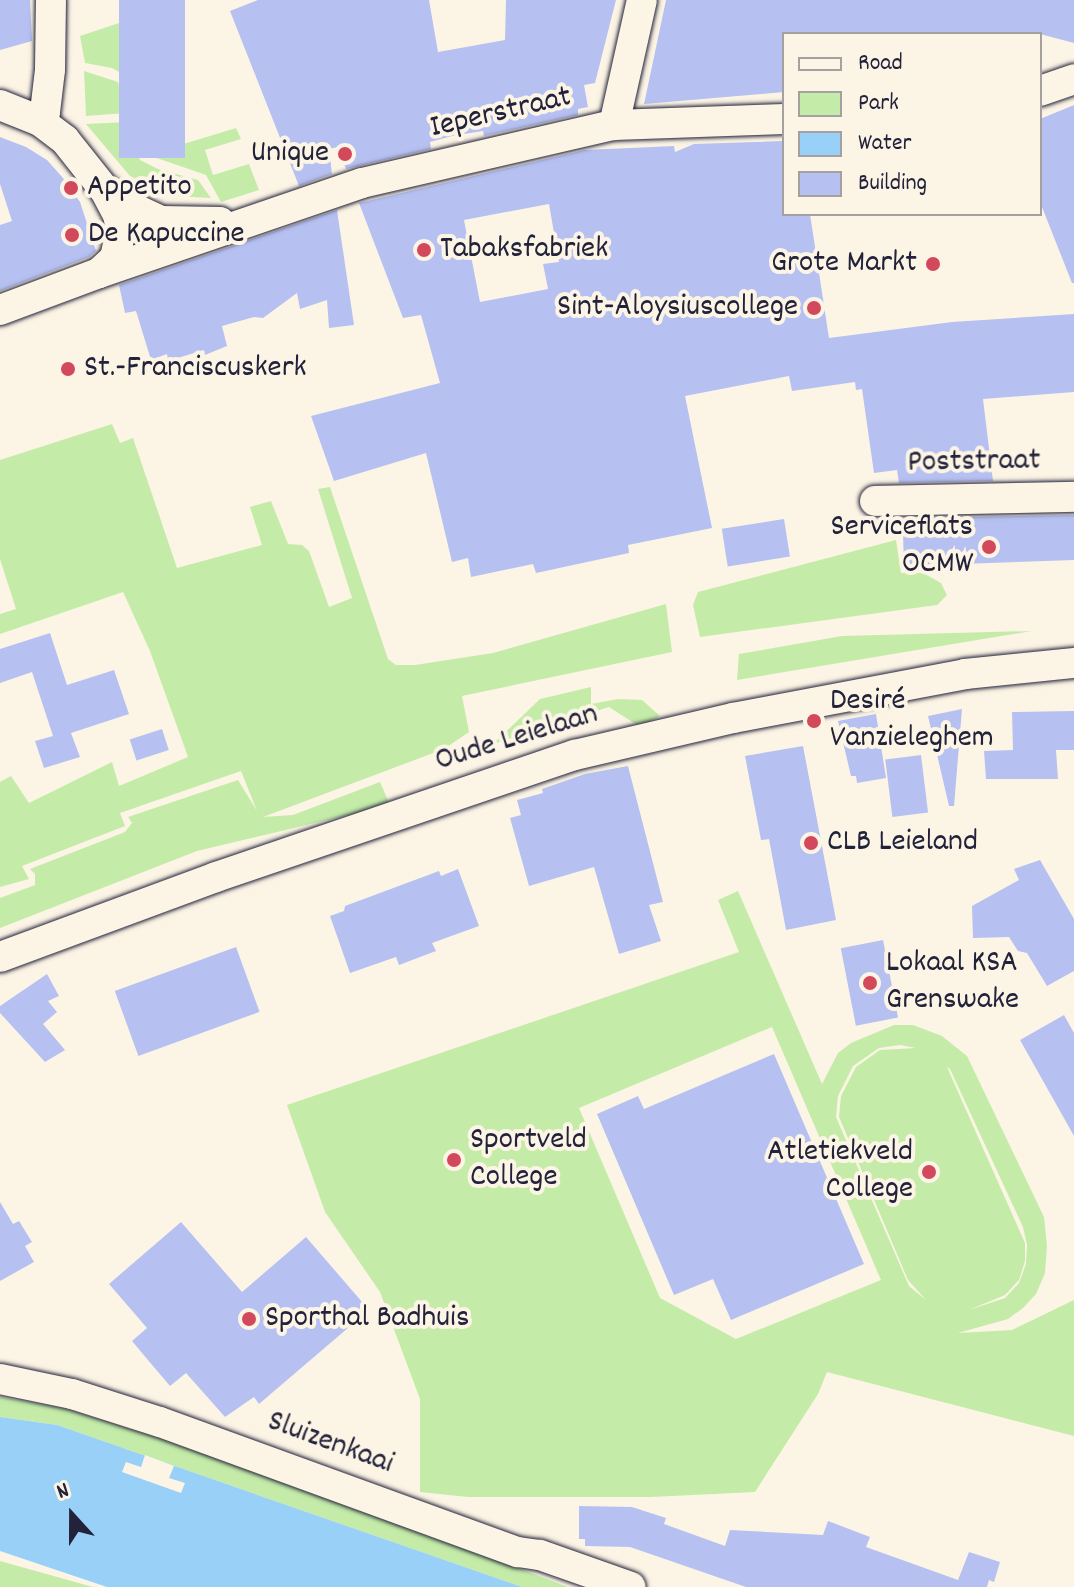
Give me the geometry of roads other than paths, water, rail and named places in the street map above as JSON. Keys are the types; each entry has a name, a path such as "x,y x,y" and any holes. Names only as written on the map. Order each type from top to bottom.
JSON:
{"street":[{"path":"40,121 45,112 50,70 51,0"},
{"path":"614,125 642,0"},
{"path":"1042,90 1074,79"},
{"name":"Ieperstraat","path":"0,105 40,121 69,144 104,189 161,221 242,222"},
{"name":"Ieperstraat","path":"0,310 242,222 362,183 614,125 782,119"},
{"path":"99,273 115,258 121,242 118,215 104,189"},
{"name":"Poststraat","path":"875,501 1074,497"},
{"name":"Oude Leielaan","path":"0,957 216,877 575,755 733,718 950,677 1074,663"},
{"name":"Sluizenkaai","path":"0,1379 72,1394 160,1422 518,1552 540,1555 631,1587"}],"water":[{"path":"0,1417 57,1425 522,1587 107,1587 0,1551"}],"place":[{"name":"Unique","path":"345,154"},
{"name":"Appetito","path":"71,188"},
{"name":"De Kapuccine","path":"72,235"},
{"name":"Tabaksfabriek","path":"424,250"},
{"name":"Grote Markt","path":"933,264"},
{"name":"Sint-Aloysiuscollege","path":"814,308"},
{"name":"St.-Franciscuskerk","path":"68,369"},
{"name":"Serviceflats OCMW","path":"989,547"},
{"name":"Desiré Vanzieleghem","path":"814,721"},
{"name":"CLB Leieland","path":"811,843"},
{"name":"Lokaal KSA Grenswake","path":"870,983"},
{"name":"Sportveld College","path":"454,1160"},
{"name":"Atletiekveld College","path":"929,1172"},
{"name":"Sporthal Badhuis","path":"249,1319"}]}
